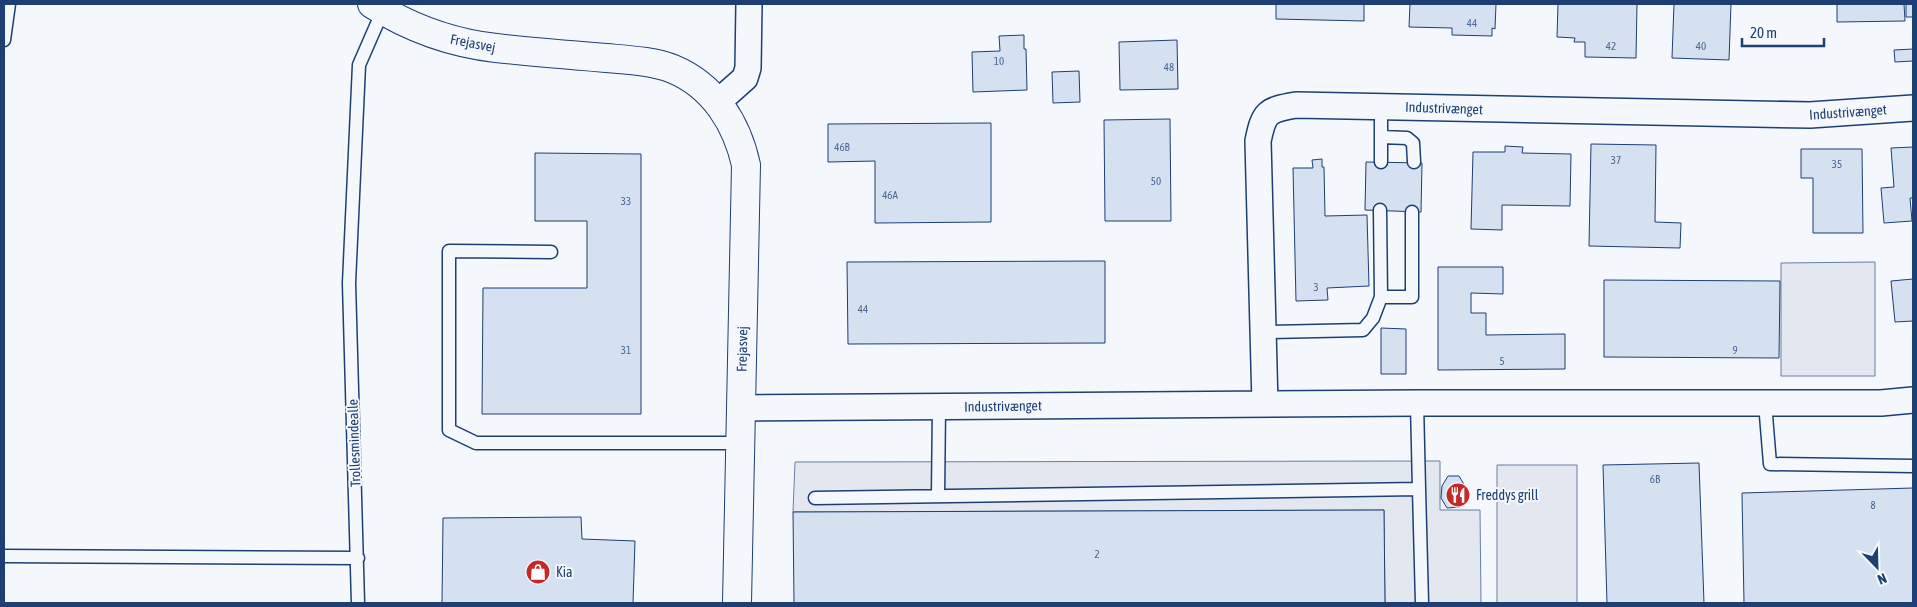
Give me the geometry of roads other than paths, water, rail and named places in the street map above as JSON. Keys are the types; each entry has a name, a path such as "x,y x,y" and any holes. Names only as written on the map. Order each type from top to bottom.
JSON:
{"street":[{"path":"718,102 745,78 747,73 749,4"},
{"name":"Frejasvej","path":"376,6 402,22 454,41 495,48 642,61 674,69 707,91 729,117 742,147 746,165 737,603"},
{"name":"Industrivænget","path":"1264,404 1264,332 1258,141 1267,114 1279,108 1296,105 1792,115 1913,108"},
{"name":"Industrivænget","path":"741,408 1417,403 1765,403 1913,400"}],"lane":[{"path":"4,40 9,4"},
{"name":"Trollesmindealle","path":"358,603 349,283 359,65 376,6"},
{"path":"1381,107 1381,162"},
{"path":"1382,137 1407,138 1413,143 1414,162"},
{"path":"1264,332 1363,330 1373,318 1381,297 1380,210"},
{"path":"1381,297 1412,297 1412,212"},
{"path":"551,252 449,252 448,430 476,443 740,443"},
{"path":"1417,403 1422,603"},
{"path":"1765,403 1770,464 1913,466"},
{"path":"938,496 939,406"},
{"path":"815,498 1419,489"},
{"path":"4,556 358,558"}],"place":[{"name":"Freddys grill","path":"1458,495"},
{"name":"Kia","path":"538,572"}]}
